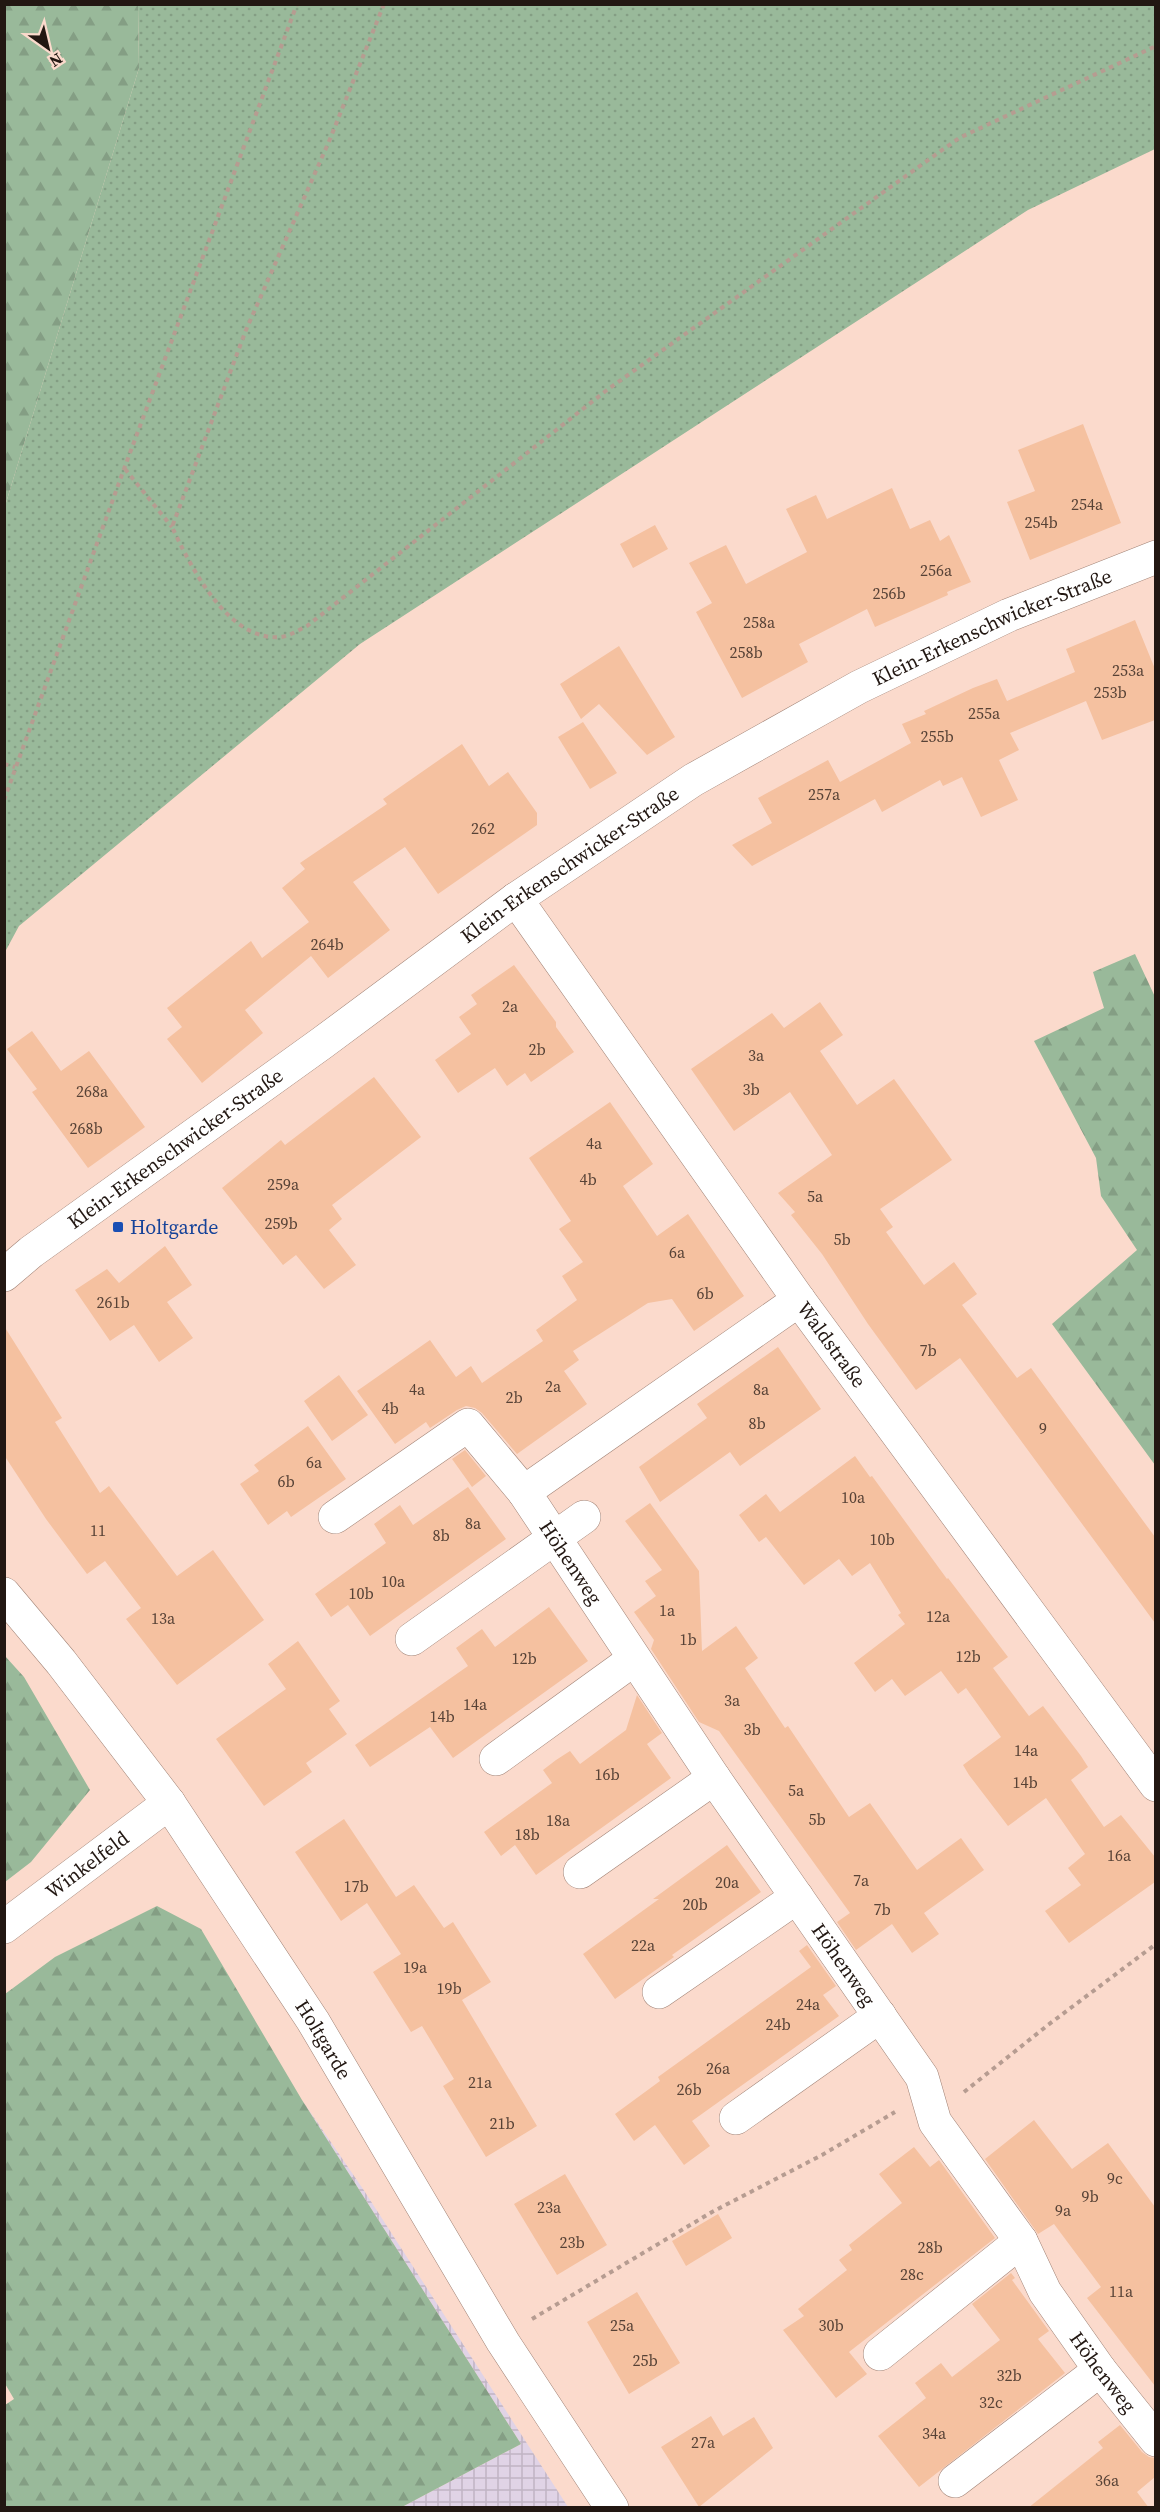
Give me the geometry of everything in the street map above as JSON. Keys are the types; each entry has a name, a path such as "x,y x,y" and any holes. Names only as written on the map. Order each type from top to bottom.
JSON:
{"street":[{"name":"Klein-Erkenschwicker-Straße","path":"4,1275 18,1258 322,1043 516,899 693,780 859,687 1009,615 1155,557"},
{"name":"Waldstraße","path":"516,899 799,1300 1155,1785"},
{"path":"524,1492 799,1300"},
{"name":"Höhenweg","path":"335,1518 468,1425 524,1492 633,1660 922,2077 935,2122 1021,2241 1044,2292 1100,2370 1155,2440"},
{"path":"412,1639 584,1517"},
{"name":"Holtgarde","path":"4,1594 61,1662 169,1803 313,2021 503,2342 612,2508"},
{"path":"496,1759 633,1660"},
{"path":"580,1872 714,1779"},
{"name":"Winkelfeld","path":"4,1927 169,1803"},
{"path":"659,1992 797,1897"},
{"path":"736,2118 880,2016"},
{"path":"880,2354 1021,2241"},
{"path":"955,2481 1100,2370"}],"path":[{"path":"4,800 297,4"},
{"path":"172,527 246,330 330,139 384,4"},
{"path":"124,469 172,527 213,600 254,633 282,637 307,626 607,390 960,138 1155,46"},
{"path":"4,764 15,767"},
{"path":"503,2342 531,2320 712,2212 822,2155 928,2094 964,2092 1155,1944"}],"shaded area":[{"path":"302,2100 363,2189 568,2507 402,2507 521,2444"}],"green space":[{"path":"5,4 138,5 139,68 5,506"},
{"path":"138,5 1155,5 1155,149 1028,210 360,644 19,926 5,952 5,506 139,68"},
{"path":"1135,954 1156,999 1155,1465 1052,1324 1137,1250 1101,1196 1096,1158 1034,1041 1104,1008 1093,972"},
{"path":"5,1656 24,1677 90,1790 31,1862 5,1882"},
{"path":"157,1906 201,1929 302,2100 521,2444 402,2507 5,2507 5,2405 14,2399 4,2382 5,1994 55,1957"}],"building":[{"path":"1083,424 1121,523 1030,560 1007,502 1035,491 1018,450"},
{"path":"892,488 910,529 930,520 940,541 949,535 971,582 947,592 948,595 875,627 867,609 799,644 808,662 742,698 696,612 712,603 689,563 726,545 746,584 807,552 786,509 816,495 827,519"},
{"path":"655,525 668,549 633,568 620,544"},
{"path":"1135,620 1155,669 1155,720 1102,740 1086,701 1010,733 1019,750 999,760 1018,800 981,817 962,777 943,786 940,780 882,812 875,799 752,866 732,845 772,823 758,798 828,760 840,782 911,743 902,724 926,714 924,711 973,688 997,679 1007,701 1075,672 1066,649"},
{"path":"619,646 675,737 647,755 599,704 581,719 560,684"},
{"path":"583,722 617,773 590,789 558,737"},
{"path":"462,744 489,786 508,772 537,813 537,825 438,894 405,847 353,882 390,930 328,978 311,956 245,1010 263,1033 202,1083 167,1039 182,1027 167,1008 251,941 262,958 309,922 282,888 305,869 300,863 387,804 383,799"},
{"path":"514,965 556,1022 556,1027 574,1052 531,1082 525,1073 507,1086 495,1068 458,1093 435,1060 471,1034 459,1017 477,1004 471,995"},
{"path":"820,1002 843,1035 820,1051 857,1105 894,1079 952,1160 880,1209 893,1227 886,1232 924,1285 954,1262 977,1294 962,1305 1017,1378 1031,1368 1155,1537 1155,1623 960,1358 916,1390 868,1324 822,1254 791,1215 795,1212 778,1193 832,1155 790,1092 734,1131 691,1069 772,1013 784,1028"},
{"path":"32,1031 61,1071 89,1051 145,1127 88,1168 32,1092 37,1089 7,1049"},
{"path":"374,1077 421,1137 332,1205 342,1219 329,1230 356,1265 324,1289 296,1255 283,1265 222,1188 281,1140 285,1145"},
{"path":"610,1102 653,1164 623,1186 657,1236 688,1214 744,1296 694,1331 672,1299 648,1303 573,1351 579,1360 564,1371 587,1404 517,1454 482,1413 466,1406 430,1428 426,1422 395,1444 357,1391 430,1340 456,1377 471,1366 482,1383 543,1341 536,1330 577,1300 562,1276 583,1262 559,1229 571,1221 529,1158"},
{"path":"165,1246 192,1285 167,1302 193,1338 159,1362 134,1325 110,1341 75,1290 107,1269 119,1283"},
{"path":"4,1326 62,1418 55,1422 100,1493 109,1486 177,1576 213,1550 264,1620 177,1685 126,1619 141,1608 105,1561 87,1574 46,1519 4,1455"},
{"path":"778,1347 821,1409 740,1466 730,1452 660,1502 639,1467 707,1418 697,1404"},
{"path":"339,1375 368,1415 332,1441 304,1401"},
{"path":"308,1426 346,1479 291,1517 287,1511 268,1525 240,1484 259,1471 254,1465"},
{"path":"465,1450 486,1476 472,1487 452,1459"},
{"path":"855,1456 1008,1657 993,1668 1029,1716 1043,1706 1081,1756 1088,1767 1071,1780 1104,1827 1121,1815 1155,1857 1155,1882 1069,1943 1045,1911 1081,1885 1068,1868 1085,1854 1046,1798 1008,1826 969,1775 963,1765 1001,1737 966,1688 958,1694 941,1671 905,1696 892,1679 875,1692 854,1663 905,1624 898,1615 901,1613 870,1563 852,1576 839,1559 804,1585 766,1537 759,1542 739,1515 766,1494 780,1512"},
{"path":"468,1487 506,1539 370,1636 348,1605 331,1617 315,1594 386,1543 374,1524 400,1505 413,1525"},
{"path":"650,1503 699,1571 702,1651 736,1626 758,1658 745,1668 785,1728 788,1726 849,1817 870,1803 917,1870 961,1838 984,1870 924,1913 939,1934 912,1953 892,1924 856,1950 837,1922 850,1913 719,1731 699,1722 651,1649 654,1640 634,1612 656,1596 645,1581 662,1570 625,1521"},
{"path":"549,1607 588,1661 453,1758 430,1727 370,1767 355,1745 468,1666 456,1648 482,1629 495,1647"},
{"path":"298,1641 340,1701 329,1709 347,1734 306,1763 312,1772 264,1806 216,1739 286,1689 268,1664"},
{"path":"637,1695 662,1733 647,1744 671,1778 536,1875 515,1845 501,1856 484,1832 552,1783 543,1770 556,1760 570,1751 580,1764 626,1730"},
{"path":"344,1819 396,1897 414,1885 444,1928 453,1922 491,1982 462,2000 537,2126 486,2157 443,2086 454,2079 422,2026 411,2032 373,1972 401,1954 367,1903 341,1921 295,1852"},
{"path":"727,1845 761,1892 615,1999 583,1954 659,1899 653,1899"},
{"path":"807,1945 836,1986 823,1995 839,2016 692,2121 710,2146 684,2165 655,2125 634,2141 615,2114 660,2081 658,2077 811,1967 799,1951"},
{"path":"1034,2120 1072,2169 1108,2143 1155,2207 1155,2386 1087,2298 1101,2287 1054,2224 1038,2234 985,2159"},
{"path":"914,2147 930,2167 939,2160 995,2238 849,2352 867,2374 836,2398 783,2330 804,2316 798,2309 847,2270 839,2260 852,2250 849,2245 902,2203 879,2174"},
{"path":"565,2174 607,2245 557,2275 514,2204"},
{"path":"718,2214 732,2238 686,2266 672,2241"},
{"path":"1011,2273 1015,2278 1012,2280 1049,2331 1038,2339 1065,2373 919,2487 878,2436 926,2398 915,2383 941,2363 952,2377 1000,2340 972,2304"},
{"path":"637,2292 680,2363 629,2394 587,2322"},
{"path":"711,2416 723,2436 754,2417 773,2448 699,2507 661,2447"},
{"path":"1120,2425 1142,2452 1155,2458 1155,2477 1137,2492 1149,2508 1028,2508 1103,2448 1098,2442"}],"place":[{"name":"Holtgarde","path":"118,1227"}]}
